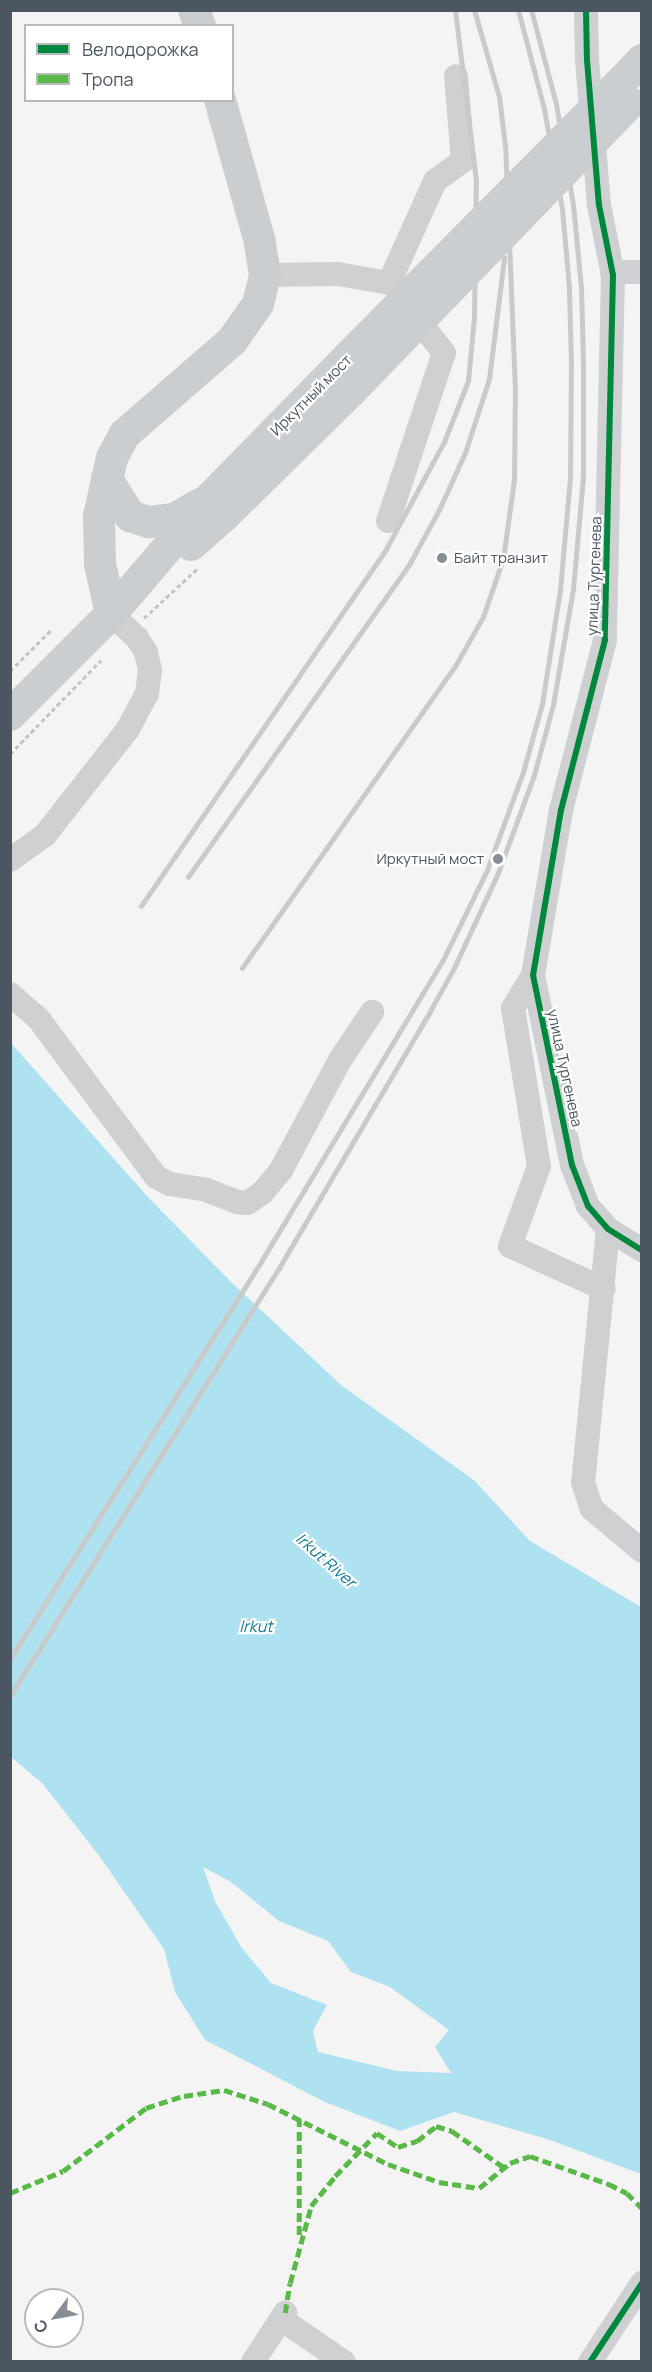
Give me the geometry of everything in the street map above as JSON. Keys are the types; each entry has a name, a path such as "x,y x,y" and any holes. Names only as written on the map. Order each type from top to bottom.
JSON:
{"main road":[{"path":"630,92 642,60"},
{"name":"Иркутный мост","path":"120,623 210,498 349,356 630,92"},
{"name":"Иркутный мост","path":"10,715 120,623 353,389 630,92"},
{"path":"120,623 100,564 99,516 112,458 125,434 232,341 258,304 265,275 261,242 221,102"},
{"path":"107,479 130,516 149,522 174,519 210,498"}],"street":[{"name":"улица Тургенева","path":"586,10 587,60 599,205 612,272 605,640 561,810 533,975 572,1165 588,1206 608,1229 642,1250"},
{"path":"389,283 435,181 463,161 456,76"},
{"path":"612,272 642,272"},
{"path":"265,275 338,274 389,283 444,353 388,521"},
{"path":"10,860 45,836 128,729 147,694 150,670 146,652 120,623"},
{"path":"533,975 513,1008 539,1166 510,1246 603,1289"},
{"path":"10,994 38,1018 156,1177 170,1184 206,1190 237,1202 247,1203 262,1194 280,1170 340,1060 372,1012"},
{"path":"608,1229 583,1482 592,1509 642,1551"},
{"path":"590,2361 642,2283"},
{"path":"253,2361 283,2316 344,2361"}],"path":[{"path":"10,754 120,623 204,563"},
{"path":"10,671 51,630"}],"water":[{"name":"Irkut","path":"10,1042 147,1196 230,1281 341,1385 475,1481 530,1541 641,1607 641,2174 547,2139 454,2112 400,2131 325,2102 205,2040 175,1992 164,1949 100,1857 43,1784 11,1757","holes":["203,1867 231,1882 279,1921 328,1941 351,1972 390,1987 449,2030 435,2047 451,2073 397,2071 318,2052 313,2031 327,2005 271,1983 241,1947 215,1901"]}],"railway":[{"path":"141,906 385,551 444,442 468,381 474,317 476,181 455,10"},
{"path":"242,968 454,668 483,617 503,559 514,480 515,391 505,146 499,97 474,10"},
{"path":"10,1659 262,1260 442,962 487,870 523,772 542,704 560,590 570,477 571,365 569,288 562,209 544,109 518,10"},
{"path":"10,1696 279,1268 429,1013 454,968 498,873 534,775 553,705 573,589 583,477 583,364 581,288 573,205 556,104 531,10"},
{"path":"188,877 410,563 439,510 465,453 489,379 504,258"}],"marked path":[{"path":"10,2193 63,2171 146,2108 184,2096 224,2090 268,2104 388,2164 439,2182 479,2188 510,2163 530,2156 609,2184 627,2193 642,2208"},
{"path":"299,2119 299,2235"},
{"path":"285,2313 290,2283 311,2206 335,2176 377,2133 398,2147 417,2141 436,2126 452,2131 505,2168"}],"cycle path":[{"path":"586,10 587,60 599,205 613,275 605,640 561,810 533,975 572,1165 588,1206 608,1229 642,1250"},
{"path":"590,2362 642,2283"}],"place":[{"name":"Байт транзит","path":"442,558"},
{"name":"Иркутный мост","path":"498,859"}],"water label":[{"name":"Irkut River","path":"326,1560"}]}
